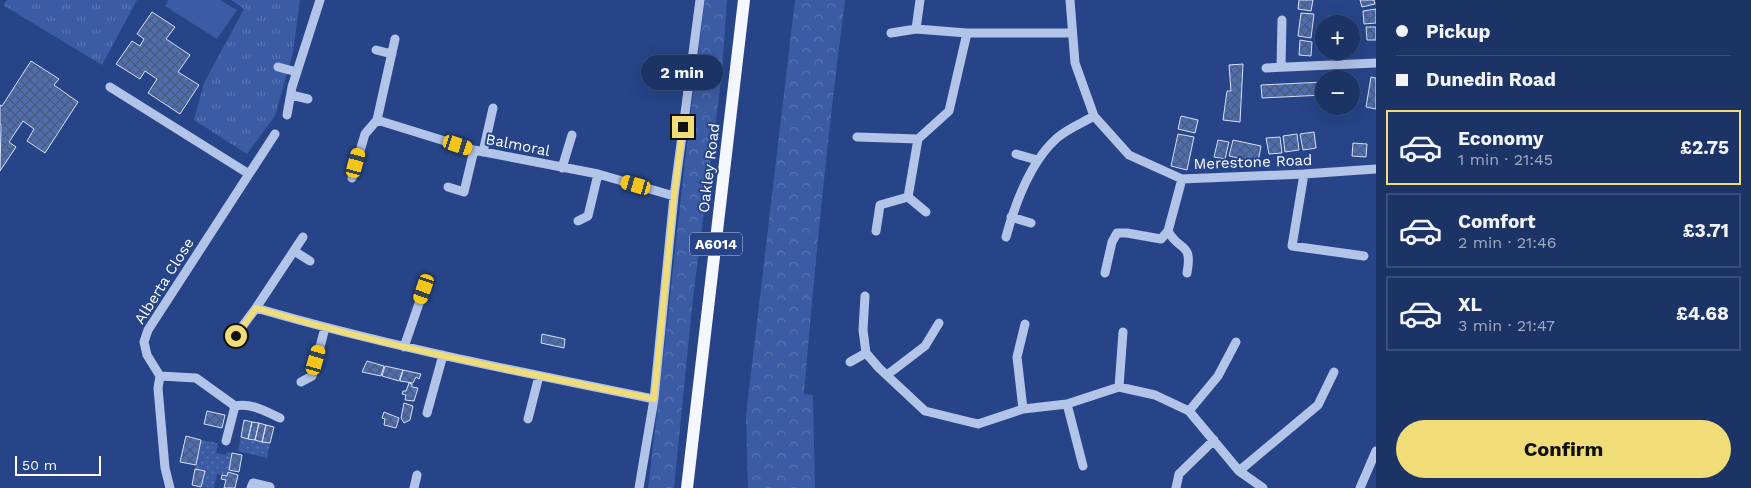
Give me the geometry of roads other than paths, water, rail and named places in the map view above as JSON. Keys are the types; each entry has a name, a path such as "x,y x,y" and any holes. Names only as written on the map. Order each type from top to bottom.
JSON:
{"main road":[{"name":"Oakley Road","path":"687,488 744,0"}],"street":[{"path":"287,115 291,91 320,0"},
{"path":"639,488 654,399 674,196 700,0"},
{"path":"916,29 920,0"},
{"name":"Merestone Road","path":"1070,0 1075,63 1094,116 1129,155 1182,179 1376,169"},
{"path":"1281,67 1282,20"},
{"path":"891,33 916,29 967,33 1072,33"},
{"path":"908,197 918,139 949,111 967,33"},
{"path":"352,178 364,134 377,120 395,39"},
{"path":"376,50 392,54"},
{"path":"1266,68 1376,63"},
{"path":"278,67 297,72"},
{"path":"110,87 249,174"},
{"path":"291,91 308,99"},
{"path":"448,187 464,192 493,108"},
{"path":"1006,237 1011,217 1037,160 1058,137 1094,116"},
{"name":"Balmoral","path":"377,120 478,151 598,174 674,196"},
{"name":"Alberta Close","path":"160,376 147,355 144,342 148,330 274,134"},
{"path":"562,168 572,134"},
{"path":"857,137 918,139"},
{"path":"1016,154 1037,160"},
{"path":"578,221 588,216 598,174"},
{"path":"1304,174 1292,246 1364,256"},
{"path":"1105,273 1112,242 1117,233 1161,239 1168,231 1182,179"},
{"path":"908,197 926,212"},
{"path":"876,231 880,205 908,197"},
{"path":"1011,217 1031,223"},
{"path":"1168,231 1172,239 1185,247 1189,255 1187,273"},
{"path":"236,336 303,237"},
{"path":"294,251 310,261"},
{"path":"404,347 424,289"},
{"path":"865,296 863,330 866,353 925,410 978,424 1023,409 1067,404 1119,387 1155,395 1189,411 1239,471 1263,488"},
{"path":"256,308 325,328 404,347 654,399"},
{"path":"887,375 925,346 939,323"},
{"path":"1023,409 1017,357 1025,324"},
{"path":"301,382 312,376 325,328"},
{"path":"1119,387 1123,332"},
{"path":"1189,411 1218,376 1236,342"},
{"path":"850,362 866,353"},
{"path":"427,413 443,355"},
{"path":"1239,471 1318,406 1334,372"},
{"path":"170,488 165,468 158,388 160,376 196,378 235,406 251,405 280,418"},
{"path":"528,418 539,376"},
{"path":"1067,404 1083,466"},
{"path":"226,441 235,406"},
{"path":"1176,488 1179,474 1214,440"},
{"path":"1360,488 1376,450"},
{"path":"414,488 417,475"},
{"path":"252,488 253,483 270,487"}]}
